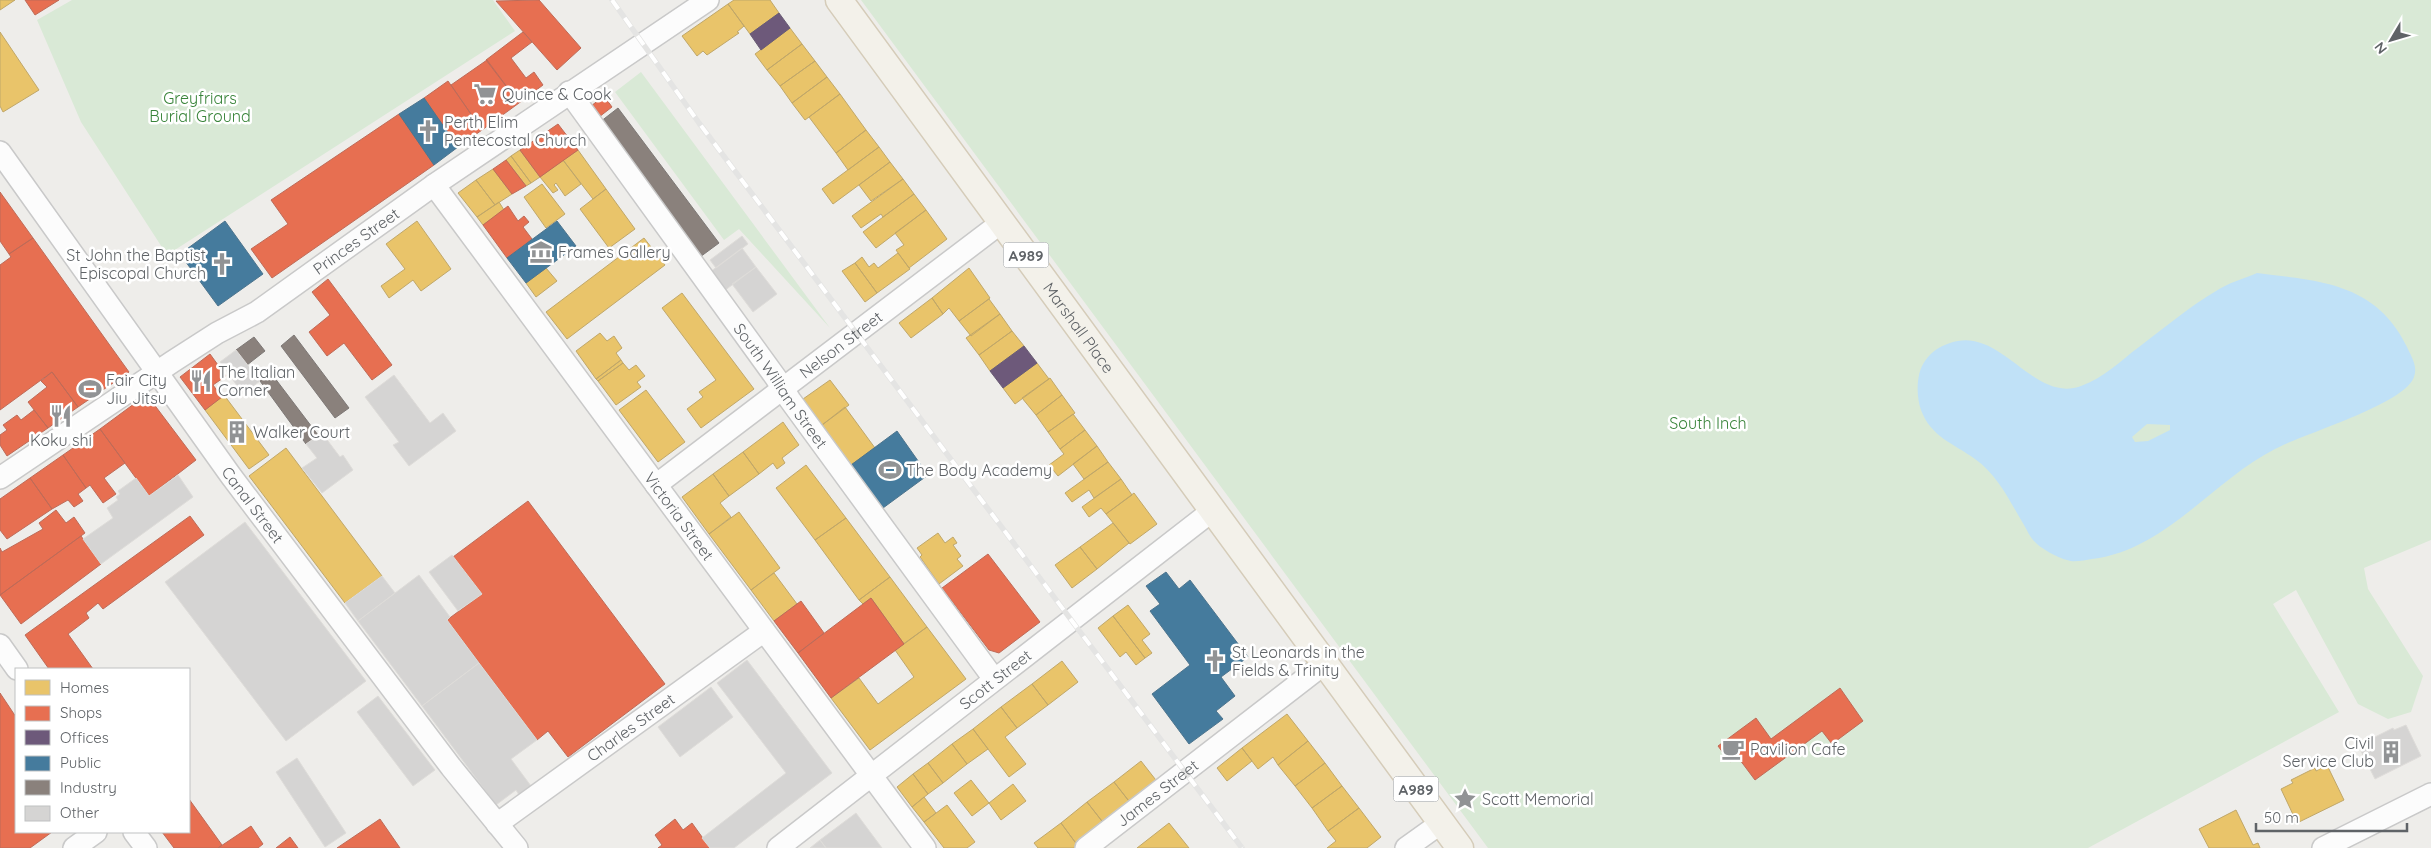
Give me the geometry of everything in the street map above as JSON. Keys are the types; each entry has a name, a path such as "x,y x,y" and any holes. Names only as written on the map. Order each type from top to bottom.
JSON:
{"main road":[{"name":"Marshall Place","path":"839,0 1212,511"},
{"name":"A989","path":"1212,511 1460,848"}],"street":[{"name":"Princes Street","path":"0,478 155,372 217,333 257,312 434,184 569,92 614,65 708,0"},
{"name":"South William Street","path":"569,92 994,679"},
{"name":"Canal Street","path":"2,158 155,372 343,626 451,767 517,848"},
{"name":"Victoria Street","path":"434,184 925,848"},
{"name":"Nelson Street","path":"656,485 1002,222"},
{"name":"Scott Street","path":"778,848 1212,511"},
{"name":"Charles Street","path":"497,824 764,631"},
{"path":"0,645 16,668"},
{"name":"James Street","path":"1086,848 1324,664"},
{"path":"2323,848 2431,794"},
{"path":"1406,848 1441,823"},
{"path":"74,848 95,833"},
{"path":"135,833 146,848"}],"green space":[{"name":"Greyfriars Burial Ground","path":"72,0 493,0 515,31 167,255 81,122 37,20"},
{"name":"South Inch","path":"861,0 2431,0 2431,540 2364,568 2368,589 2423,676 2411,712 2388,719 2358,704 2296,590 2273,604 2339,712 2088,848 1488,848"},
{"path":"641,72 830,328 739,229 724,240 615,92"}],"water":[{"path":"2257,273 2324,283 2344,289 2363,298 2379,310 2394,326 2414,361 2414,377 2407,387 2373,408 2275,449 2230,478 2166,529 2143,543 2119,553 2092,559 2070,561 2040,547 2031,538 1997,481 1983,465 1937,433 1925,419 1921,410 1918,398 1918,385 1922,366 1933,352 1950,343 1968,340 1985,345 2001,353 2032,376 2047,384 2064,389 2081,386 2104,374 2206,297","holes":["2147,424 2170,425 2170,430 2148,441 2135,442 2132,437"]}],"building: Homes":[{"path":"0,0 15,0 0,10"},
{"path":"734,0 770,0 779,13 750,34 728,4"},
{"path":"728,4 744,26 737,32 739,33 707,55 703,51 697,56 682,36"},
{"path":"790,28 802,44 767,70 755,54"},
{"path":"0,32 39,90 3,112 0,106"},
{"path":"802,44 815,61 780,86 767,70"},
{"path":"815,61 827,77 792,103 780,86"},
{"path":"827,77 840,94 805,120 792,103"},
{"path":"840,94 866,130 836,153 809,117"},
{"path":"866,130 879,147 848,170 836,153"},
{"path":"879,147 890,162 833,204 822,189"},
{"path":"520,150 540,177 531,183 511,156"},
{"path":"578,150 606,189 593,199 563,160"},
{"path":"511,156 531,183 526,186 506,160"},
{"path":"563,160 581,184 565,196 556,183 554,185 558,190 553,193 540,177"},
{"path":"890,162 903,179 871,201 859,185"},
{"path":"493,169 512,194 495,205 476,180"},
{"path":"903,179 914,194 883,217 881,214 861,228 852,216"},
{"path":"476,180 495,205 477,217 458,193"},
{"path":"542,184 565,214 546,228 524,197"},
{"path":"606,189 635,229 609,248 580,209"},
{"path":"914,194 926,210 876,248 863,232"},
{"path":"499,202 504,210 483,225 477,217"},
{"path":"926,210 947,239 909,268 896,250 904,245 895,233"},
{"path":"417,221 451,269 421,291 413,280 389,298 381,286 405,269 386,244"},
{"path":"644,238 665,265 567,339 546,312"},
{"path":"898,253 910,269 877,293 855,263 862,257 869,267 874,263 878,268"},
{"path":"855,263 877,293 865,302 842,271"},
{"path":"546,268 557,281 536,297 526,283"},
{"path":"969,268 990,298 959,321 949,308 943,314 932,298"},
{"path":"682,293 754,389 701,428 687,409 703,397 699,392 716,380 662,308"},
{"path":"932,298 943,314 911,338 899,323"},
{"path":"989,299 1000,314 971,336 959,321"},
{"path":"1000,314 1012,331 979,355 966,338"},
{"path":"1012,331 1024,346 990,371 979,355"},
{"path":"600,333 607,341 614,336 622,348 616,353 621,360 596,379 576,351"},
{"path":"621,360 623,363 598,381 596,379"},
{"path":"623,363 629,370 636,365 645,376 637,382 641,387 616,405 598,381"},
{"path":"1037,363 1049,379 1015,404 1003,388"},
{"path":"1050,378 1062,395 1036,415 1022,398"},
{"path":"830,380 849,405 822,425 803,399"},
{"path":"646,390 685,442 658,462 619,410"},
{"name":"Walker Court","path":"224,395 269,455 249,469 205,410"},
{"path":"1062,395 1075,413 1048,432 1036,415"},
{"path":"845,407 875,448 851,465 822,425"},
{"path":"1073,414 1085,430 1060,449 1048,432"},
{"path":"783,422 799,445 782,458 785,463 777,469 773,463 759,474 743,452"},
{"path":"1085,430 1097,446 1058,476 1049,465 1064,454 1060,449"},
{"path":"1097,446 1108,462 1084,479 1073,464"},
{"path":"286,448 382,576 345,603 249,476"},
{"path":"743,452 759,474 729,496 713,474"},
{"path":"1108,462 1121,479 1094,498 1089,490 1072,502 1065,493"},
{"path":"806,465 846,518 815,540 776,488"},
{"path":"713,474 729,496 720,503 731,517 709,534 682,497"},
{"path":"1121,479 1132,495 1106,514 1101,508 1089,517 1082,507"},
{"path":"1134,493 1157,524 1130,544 1106,514"},
{"path":"739,512 780,568 751,590 709,534"},
{"path":"846,518 890,577 859,600 815,540"},
{"path":"1113,523 1129,543 1097,569 1080,547"},
{"path":"938,533 945,543 953,537 957,543 953,545 961,556 957,559 963,566 939,584 920,557 922,555 917,548"},
{"path":"1080,547 1097,569 1072,588 1055,565"},
{"path":"774,573 797,604 774,621 751,590"},
{"path":"890,577 927,627 904,644 871,598 863,604 859,600"},
{"path":"1128,605 1150,634 1142,640 1152,653 1145,658 1113,616"},
{"path":"1113,616 1145,658 1136,665 1126,652 1120,657 1098,628"},
{"path":"927,627 966,679 870,750 831,698 859,678 878,704 914,677 895,650"},
{"path":"1062,661 1078,682 1048,705 1032,684"},
{"path":"1032,684 1048,705 1017,728 1001,707"},
{"path":"1001,707 1017,728 1005,737 1026,764 1009,777 973,729"},
{"path":"1287,714 1308,741 1278,765 1273,757 1258,769 1242,748"},
{"path":"973,729 988,749 967,764 952,744"},
{"path":"1308,741 1325,763 1295,786 1278,765"},
{"path":"952,744 967,764 943,783 928,763"},
{"path":"1242,748 1252,761 1227,781 1217,768"},
{"path":"1141,761 1159,784 1132,805 1114,782"},
{"path":"928,763 943,783 928,794 913,774"},
{"path":"1325,763 1342,786 1312,808 1295,786"},
{"path":"2327,765 2344,800 2297,823 2281,789 2293,783 2291,780 2315,768 2316,771"},
{"path":"913,774 928,794 912,807 897,787"},
{"path":"971,780 989,803 972,816 954,793"},
{"path":"1114,782 1132,805 1105,825 1087,802"},
{"path":"1013,784 1026,801 1001,820 989,803"},
{"path":"1342,786 1359,808 1328,831 1312,808"},
{"path":"924,797 936,813 924,822 912,807"},
{"path":"1087,802 1105,825 1078,846 1061,823"},
{"path":"947,805 975,842 967,848 944,848 924,822"},
{"path":"1359,808 1381,837 1367,848 1327,848 1336,841 1328,831"},
{"path":"2236,810 2253,845 2258,843 2260,848 2209,848 2199,829"},
{"path":"1061,823 1078,846 1076,848 1038,848 1034,843"},
{"path":"1169,823 1189,848 1137,848"}],"building: Shops":[{"path":"25,0 59,0 35,15"},
{"path":"539,0 581,48 557,70 496,1"},
{"path":"523,32 532,42 511,58 526,78 534,72 543,85 519,103 486,60"},
{"name":"Quince & Cook","path":"487,60 519,103 482,130 451,85"},
{"path":"448,81 482,130 458,147 424,98"},
{"path":"604,96 612,107 599,117 591,106"},
{"path":"399,114 434,165 272,278 251,249 288,224 271,200"},
{"path":"558,124 578,150 540,177 520,150"},
{"path":"506,160 526,186 512,194 493,169"},
{"path":"0,192 33,238 9,254 0,241"},
{"path":"508,206 518,221 524,216 529,222 523,227 532,239 507,258 483,225"},
{"path":"33,238 129,372 78,407 52,372 0,410 0,265 11,257 9,254"},
{"path":"328,279 392,365 372,380 344,343 327,356 309,332 330,315 312,292"},
{"name":"The Italian Corner","path":"210,354 226,376 213,385 222,397 205,410 180,377"},
{"path":"52,372 78,407 48,428 28,402 47,387 41,381"},
{"path":"142,398 150,399 196,460 149,496 100,429"},
{"path":"34,410 48,428 7,456 0,445 0,435 7,430 3,425 17,415 21,420"},
{"path":"100,429 125,463 104,478 116,494 103,503 90,485 86,488 63,455"},
{"path":"63,455 86,488 78,494 83,501 74,507 68,500 52,509 30,478"},
{"path":"30,478 52,509 7,539 0,530 0,499"},
{"path":"528,501 665,684 568,757 548,731 537,740 447,620 482,594 453,557"},
{"path":"56,510 66,523 74,517 85,533 0,595 0,548 2,552 43,529 39,523"},
{"path":"190,516 204,535 103,609 98,603 86,613 89,618 68,634 92,668 48,668 25,635"},
{"path":"81,536 101,564 21,624 0,595"},
{"path":"988,554 1040,622 999,653 989,650 942,588"},
{"path":"871,598 904,644 831,698 798,653"},
{"path":"801,601 824,633 798,653 774,621"},
{"path":"1840,688 1863,721 1832,744 1822,731 1755,780 1737,756 1730,762 1718,746 1756,718 1771,739"},
{"path":"0,693 15,716 15,833 51,833 30,848 0,848"},
{"path":"190,800 222,845 218,848 174,848 163,833 190,833"},
{"path":"380,819 400,848 337,848"},
{"path":"675,819 683,830 692,823 710,848 658,848 662,845 655,835"},
{"path":"251,826 263,844 258,848 218,848"},
{"path":"290,837 298,848 276,848"}],"building: Offices":[{"path":"779,13 790,28 761,50 750,34"},
{"path":"1024,346 1037,363 1003,388 990,371"}],"building: Public":[{"name":"Perth Elim Pentecostal Church","path":"424,98 458,147 434,165 399,114"},
{"name":"St John the Baptist Episcopal Church","path":"225,221 263,274 218,306 180,254"},
{"name":"Frames Gallery","path":"557,221 576,246 526,283 507,258"},
{"name":"The Body Academy","path":"897,431 928,475 883,508 851,465"},
{"name":"St Leonards in the Fields & Trinity","path":"1166,572 1179,589 1190,580 1248,657 1221,677 1235,696 1216,711 1223,719 1189,744 1152,694 1190,665 1150,611 1160,604 1146,586"}],"building: Industry":[{"path":"618,108 719,243 700,257 600,122"},
{"path":"294,335 349,408 335,418 281,346"},
{"path":"254,337 265,351 247,365 236,350"},
{"path":"271,373 318,435 306,444 260,381"}],"building: Other":[{"path":"742,236 748,244 716,268 710,260"},
{"path":"742,248 756,267 724,291 710,272"},
{"path":"756,267 777,294 753,312 732,284"},
{"path":"236,350 260,381 243,394 220,362"},
{"path":"394,375 430,423 443,413 456,431 409,466 393,445 399,442 365,397"},
{"path":"322,433 340,457 343,455 353,470 322,493 302,468 317,458 306,444"},
{"path":"178,475 193,497 101,564 83,539 113,518 107,508 118,500 116,497 120,494 118,491 136,478 149,496"},
{"path":"245,522 366,681 286,741 165,582"},
{"path":"452,555 482,594 458,611 429,572"},
{"path":"419,575 450,617 447,620 479,663 422,706 358,621"},
{"path":"382,576 395,593 358,621 345,603"},
{"path":"747,660 832,773 734,848 710,848 702,838 786,773 717,683"},
{"path":"479,663 537,740 511,759 531,786 519,795 516,790 496,805 422,706"},
{"path":"711,687 733,717 680,757 658,727"},
{"path":"378,696 435,770 413,786 357,712"},
{"name":"Civil Service Club","path":"2406,725 2421,756 2375,779 2360,749 2373,742 2371,739 2393,728 2394,730"},
{"path":"297,758 346,833 325,847 276,772"},
{"path":"856,813 882,848 826,848 820,840"},
{"path":"820,840 826,848 810,848"}],"railway":[{"path":"612,0 699,123 1242,848"}],"place":[{"name":"Quince & Cook","path":"485,94"},
{"name":"Perth Elim Pentecostal Church","path":"428,131"},
{"name":"Frames Gallery","path":"541,252"},
{"name":"St John the Baptist Episcopal Church","path":"222,264"},
{"name":"The Italian Corner","path":"201,381"},
{"name":"Fair City Jiu Jitsu","path":"90,389"},
{"name":"Koku shi","path":"61,416"},
{"name":"Walker Court","path":"237,432"},
{"name":"The Body Academy","path":"890,470"},
{"name":"St Leonards in the Fields & Trinity","path":"1215,661"},
{"name":"Pavilion Cafe","path":"1733,749"},
{"name":"Civil Service Club","path":"2391,752"},
{"name":"Scott Memorial","path":"1465,799"}]}
